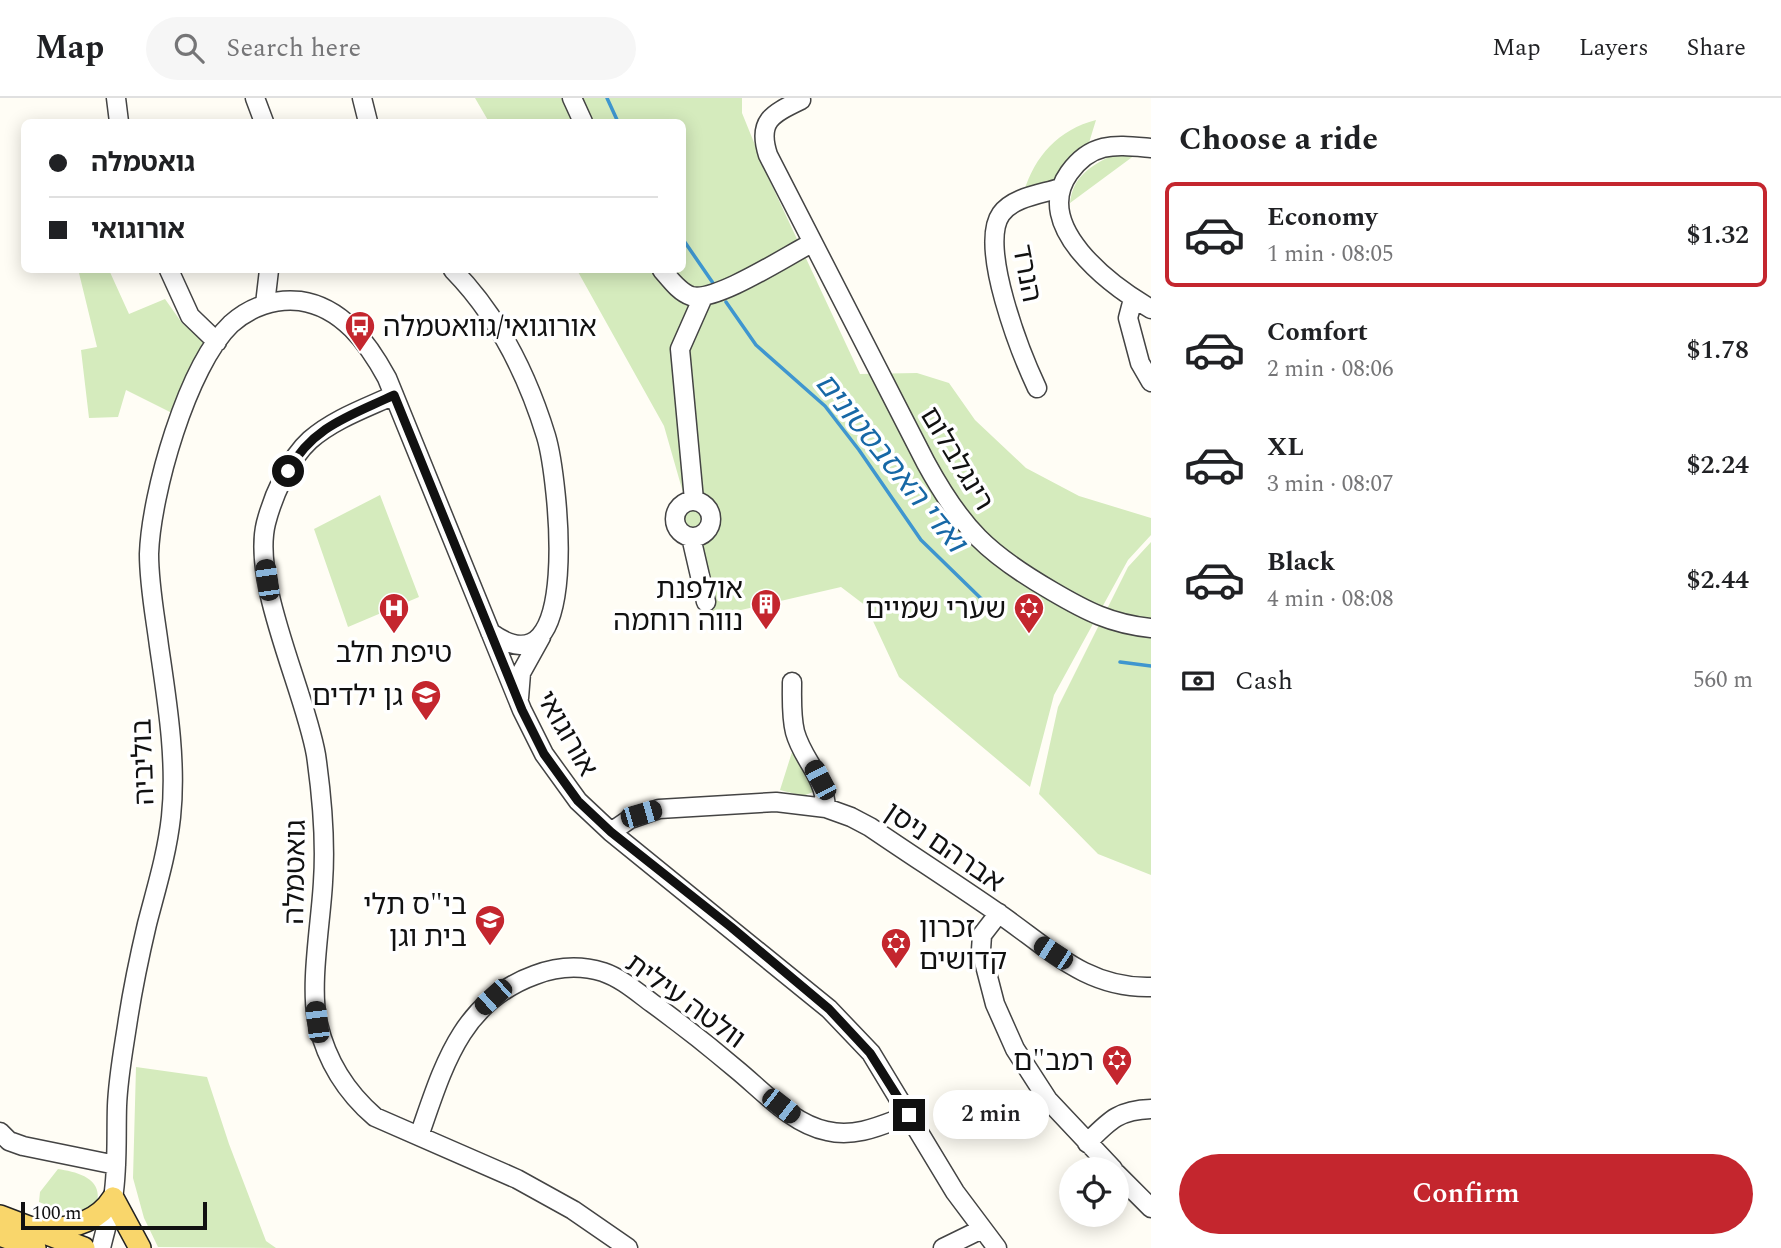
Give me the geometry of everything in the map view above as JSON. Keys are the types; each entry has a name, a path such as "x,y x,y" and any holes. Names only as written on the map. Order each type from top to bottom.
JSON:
{"main road":[{"path":"23,1240 80,1224 104,1211 113,1198 141,1248"},
{"path":"0,1216 23,1240 84,1248"}],"street":[{"path":"116,98 119,119"},
{"path":"255,98 263,119"},
{"path":"362,98 367,119"},
{"path":"572,98 582,119"},
{"name":"רינגלבלום","path":"801,100 782,109 764,128 763,140 768,155 842,301 955,512 975,535 1019,572 1108,620 1151,628"},
{"path":"1151,148 1104,146 1082,158 1060,188 1058,205 1059,215 1069,236 1092,262 1133,299 1151,309"},
{"name":"הנרד","path":"1037,388 1014,335 994,246 995,228 1001,214 1010,206 1023,199 1060,188"},
{"path":"665,273 683,292 703,297 729,288 812,243"},
{"path":"170,273 190,316 217,342"},
{"path":"265,304 269,273"},
{"path":"456,273 474,292 512,350 530,387 547,440 559,535 556,590 546,631 531,652 521,673 519,702"},
{"path":"694,500 680,349 703,297"},
{"path":"1133,299 1128,318 1130,330 1140,363 1151,382"},
{"name":"אורוגואי","path":"265,304 279,301 313,303 355,331 375,355 394,395 519,702 544,754 569,790 611,832 829,1009 870,1053 955,1192 997,1248"},
{"name":"בוליביה","path":"101,1248 113,1198 118,1083 135,979 172,815 171,740 150,579 153,513 169,449 207,358 232,324 247,312 265,304"},
{"name":"גואטמלה","path":"394,395 336,422 309,441 281,484 270,510 264,545 267,580 313,742 320,788 324,841 316,984 317,1022 329,1058 349,1092 375,1117 517,1179 573,1210 628,1248"},
{"path":"694,500 708,509 711,520 710,526 702,534 691,537 680,532 674,521 677,509 694,500"},
{"path":"691,537 706,602"},
{"path":"491,632 504,642 518,646 534,643 546,631"},
{"path":"792,682 796,734 825,792 826,808"},
{"name":"אברהם ניסן","path":"611,832 630,819 659,809 776,802 826,808 870,827 999,913 982,935 981,950 995,1004 1015,1049 1048,1100 1101,1157"},
{"path":"999,913 1084,974 1135,987 1151,986"},
{"name":"וולטה עילית","path":"419,1136 443,1068 456,1042 479,1009 508,987 545,972 567,968 604,973 626,984 809,1126 844,1133 862,1132 909,1115"},
{"path":"1087,1143 1115,1116 1126,1111 1151,1109"},
{"path":"0,1132 9,1141 23,1146 116,1165"},
{"path":"1129,1186 1151,1208"},
{"path":"943,1248 982,1229"}],"green space":[{"path":"475,98 742,98 742,113 768,177 860,374 917,373 949,383 975,420 1026,468 1079,496 1151,518 1151,535 1128,560 1054,695 1030,787 899,677 866,606 841,587 706,618 692,587 686,552 684,496 664,426 579,273 686,273 686,119 487,119"},
{"path":"1096,120 1088,146 1066,165 1056,179 1024,192 1034,167 1050,146 1071,130"},
{"path":"1112,155 1135,155 1070,203 1075,186 1084,173"},
{"path":"79,273 110,273 129,314 165,299 182,323 205,343 174,414 126,390 118,417 89,418 81,350 97,347"},
{"path":"380,495 419,597 348,627 314,529"},
{"path":"1151,542 1151,875 1098,854 1039,794 1058,707 1128,567"},
{"path":"793,749 815,780 813,792 803,796 780,790"},
{"path":"136,1067 207,1077 266,1241 276,1248 158,1247 144,1218 133,1178"},
{"path":"58,1169 88,1178 97,1189 96,1205 75,1216 39,1202 40,1192"}],"waterway":[{"name":"ואדי האסבסטונים","path":"607,98 617,119"},
{"name":"ואדי האסבסטונים","path":"686,244 713,283"},
{"name":"ואדי האסבסטונים","path":"726,302 756,345 825,406 921,540 999,616"},
{"name":"ואדי האסבסטונים","path":"1120,662 1151,666"}],"place":[{"name":"אורוגואי/גוואטמלה","path":"360,353"},
{"name":"אולפנת נווה רוחמה","path":"766,631"},
{"name":"טיפת חלב","path":"394,635"},
{"name":"שערי שמיים","path":"1029,635"},
{"name":"גן ילדים","path":"426,722"},
{"name":"בי\"ס תלי בית וגן","path":"490,947"},
{"name":"זכרון קדושים","path":"896,970"},
{"name":"רמב\"ם","path":"1117,1087"}],"route":[{"path":"288,471 309,441 322,431 394,395 522,710 544,754 569,790 611,832 829,1009 861,1041 894,1088 909,1115"}]}
